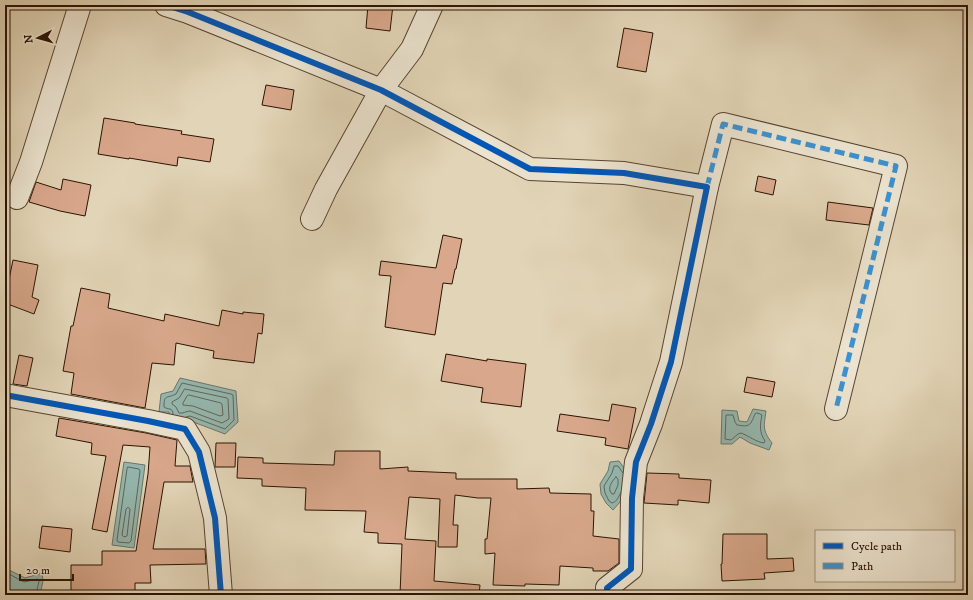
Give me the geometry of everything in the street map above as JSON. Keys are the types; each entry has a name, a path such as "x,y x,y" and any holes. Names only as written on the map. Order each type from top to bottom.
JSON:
{"street":[{"path":"17,198 80,5"},
{"path":"166,5 188,12 381,90 530,169 624,173 707,187"},
{"path":"312,219 326,189 381,90 412,48 432,5"},
{"path":"607,595 607,588 631,569 632,498 636,462 651,424 671,362 707,187 723,124 896,166 836,409"},
{"path":"5,395 185,429 199,452 214,518 221,595"}],"water":[{"path":"180,378 236,391 238,422 225,434 188,420 169,421 169,412 159,412 161,394 173,391"},
{"path":"753,409 766,411 764,428 772,443 769,450 750,443 740,437 732,444 721,444 722,410 737,411 739,421 747,422"},
{"path":"619,461 627,472 627,488 620,502 613,510 606,503 601,494 600,484 608,471 610,462"},
{"path":"124,462 145,465 134,548 112,545"},
{"path":"5,568 25,578 42,573 43,581 40,595 5,595"}],"building":[{"path":"368,5 393,5 390,31 366,28"},
{"path":"624,28 653,33 646,72 617,67"},
{"path":"266,85 294,90 291,110 262,105"},
{"path":"104,118 182,131 181,134 214,139 210,162 178,157 177,166 98,154"},
{"path":"758,176 776,180 773,195 755,191"},
{"path":"63,179 91,185 85,216 60,211 29,202 36,182 61,190"},
{"path":"828,202 873,208 869,225 826,220"},
{"path":"443,235 462,239 452,284 443,283 435,335 385,327 391,276 379,275 381,261 436,268"},
{"path":"13,260 38,265 32,297 39,300 34,314 5,303 5,295"},
{"path":"81,288 110,294 108,308 164,321 165,314 219,326 222,310 243,314 243,312 264,314 262,334 258,333 254,363 213,358 214,351 176,343 174,365 152,363 145,408 71,394 74,373 63,371 71,326 73,326"},
{"path":"446,354 487,361 487,359 526,364 521,407 481,402 483,388 441,381"},
{"path":"19,355 33,358 27,386 13,384"},
{"path":"747,377 775,382 772,397 744,392"},
{"path":"612,404 636,408 628,449 605,445 606,438 557,431 560,414 609,421"},
{"path":"59,418 177,440 175,466 190,466 193,482 164,482 153,549 205,549 206,564 150,565 151,583 135,583 135,595 71,595 71,565 102,565 102,551 136,551 148,474 150,447 123,445 107,532 92,529 106,456 91,454 92,443 56,436"},
{"path":"216,443 236,443 235,467 215,467"},
{"path":"335,451 380,451 380,469 408,467 408,471 456,473 456,479 517,479 517,489 549,488 550,493 591,494 591,511 594,511 593,536 619,539 619,563 608,571 593,571 593,568 560,566 559,585 493,585 495,553 485,554 485,539 487,539 491,498 455,495 453,525 458,525 457,547 438,547 440,499 409,497 405,539 436,541 434,581 480,585 479,595 400,595 402,544 378,543 378,533 364,532 366,511 305,510 306,488 262,486 262,479 237,478 238,457 263,458 263,463 334,465"},
{"path":"647,473 679,474 679,478 711,480 709,503 678,500 678,505 644,503"},
{"path":"42,526 72,529 70,552 39,548"},
{"path":"723,534 767,534 767,559 793,558 794,571 764,573 765,579 722,581 721,564"}],"marked path":[{"path":"707,187 723,124 896,166 836,409"}],"cycle path":[{"path":"166,5 188,12 381,90 530,169 624,173 707,187 671,362 651,424 636,462 632,498 631,569 607,588 607,595"},
{"path":"5,395 185,429 199,452 215,518 221,595"}]}
